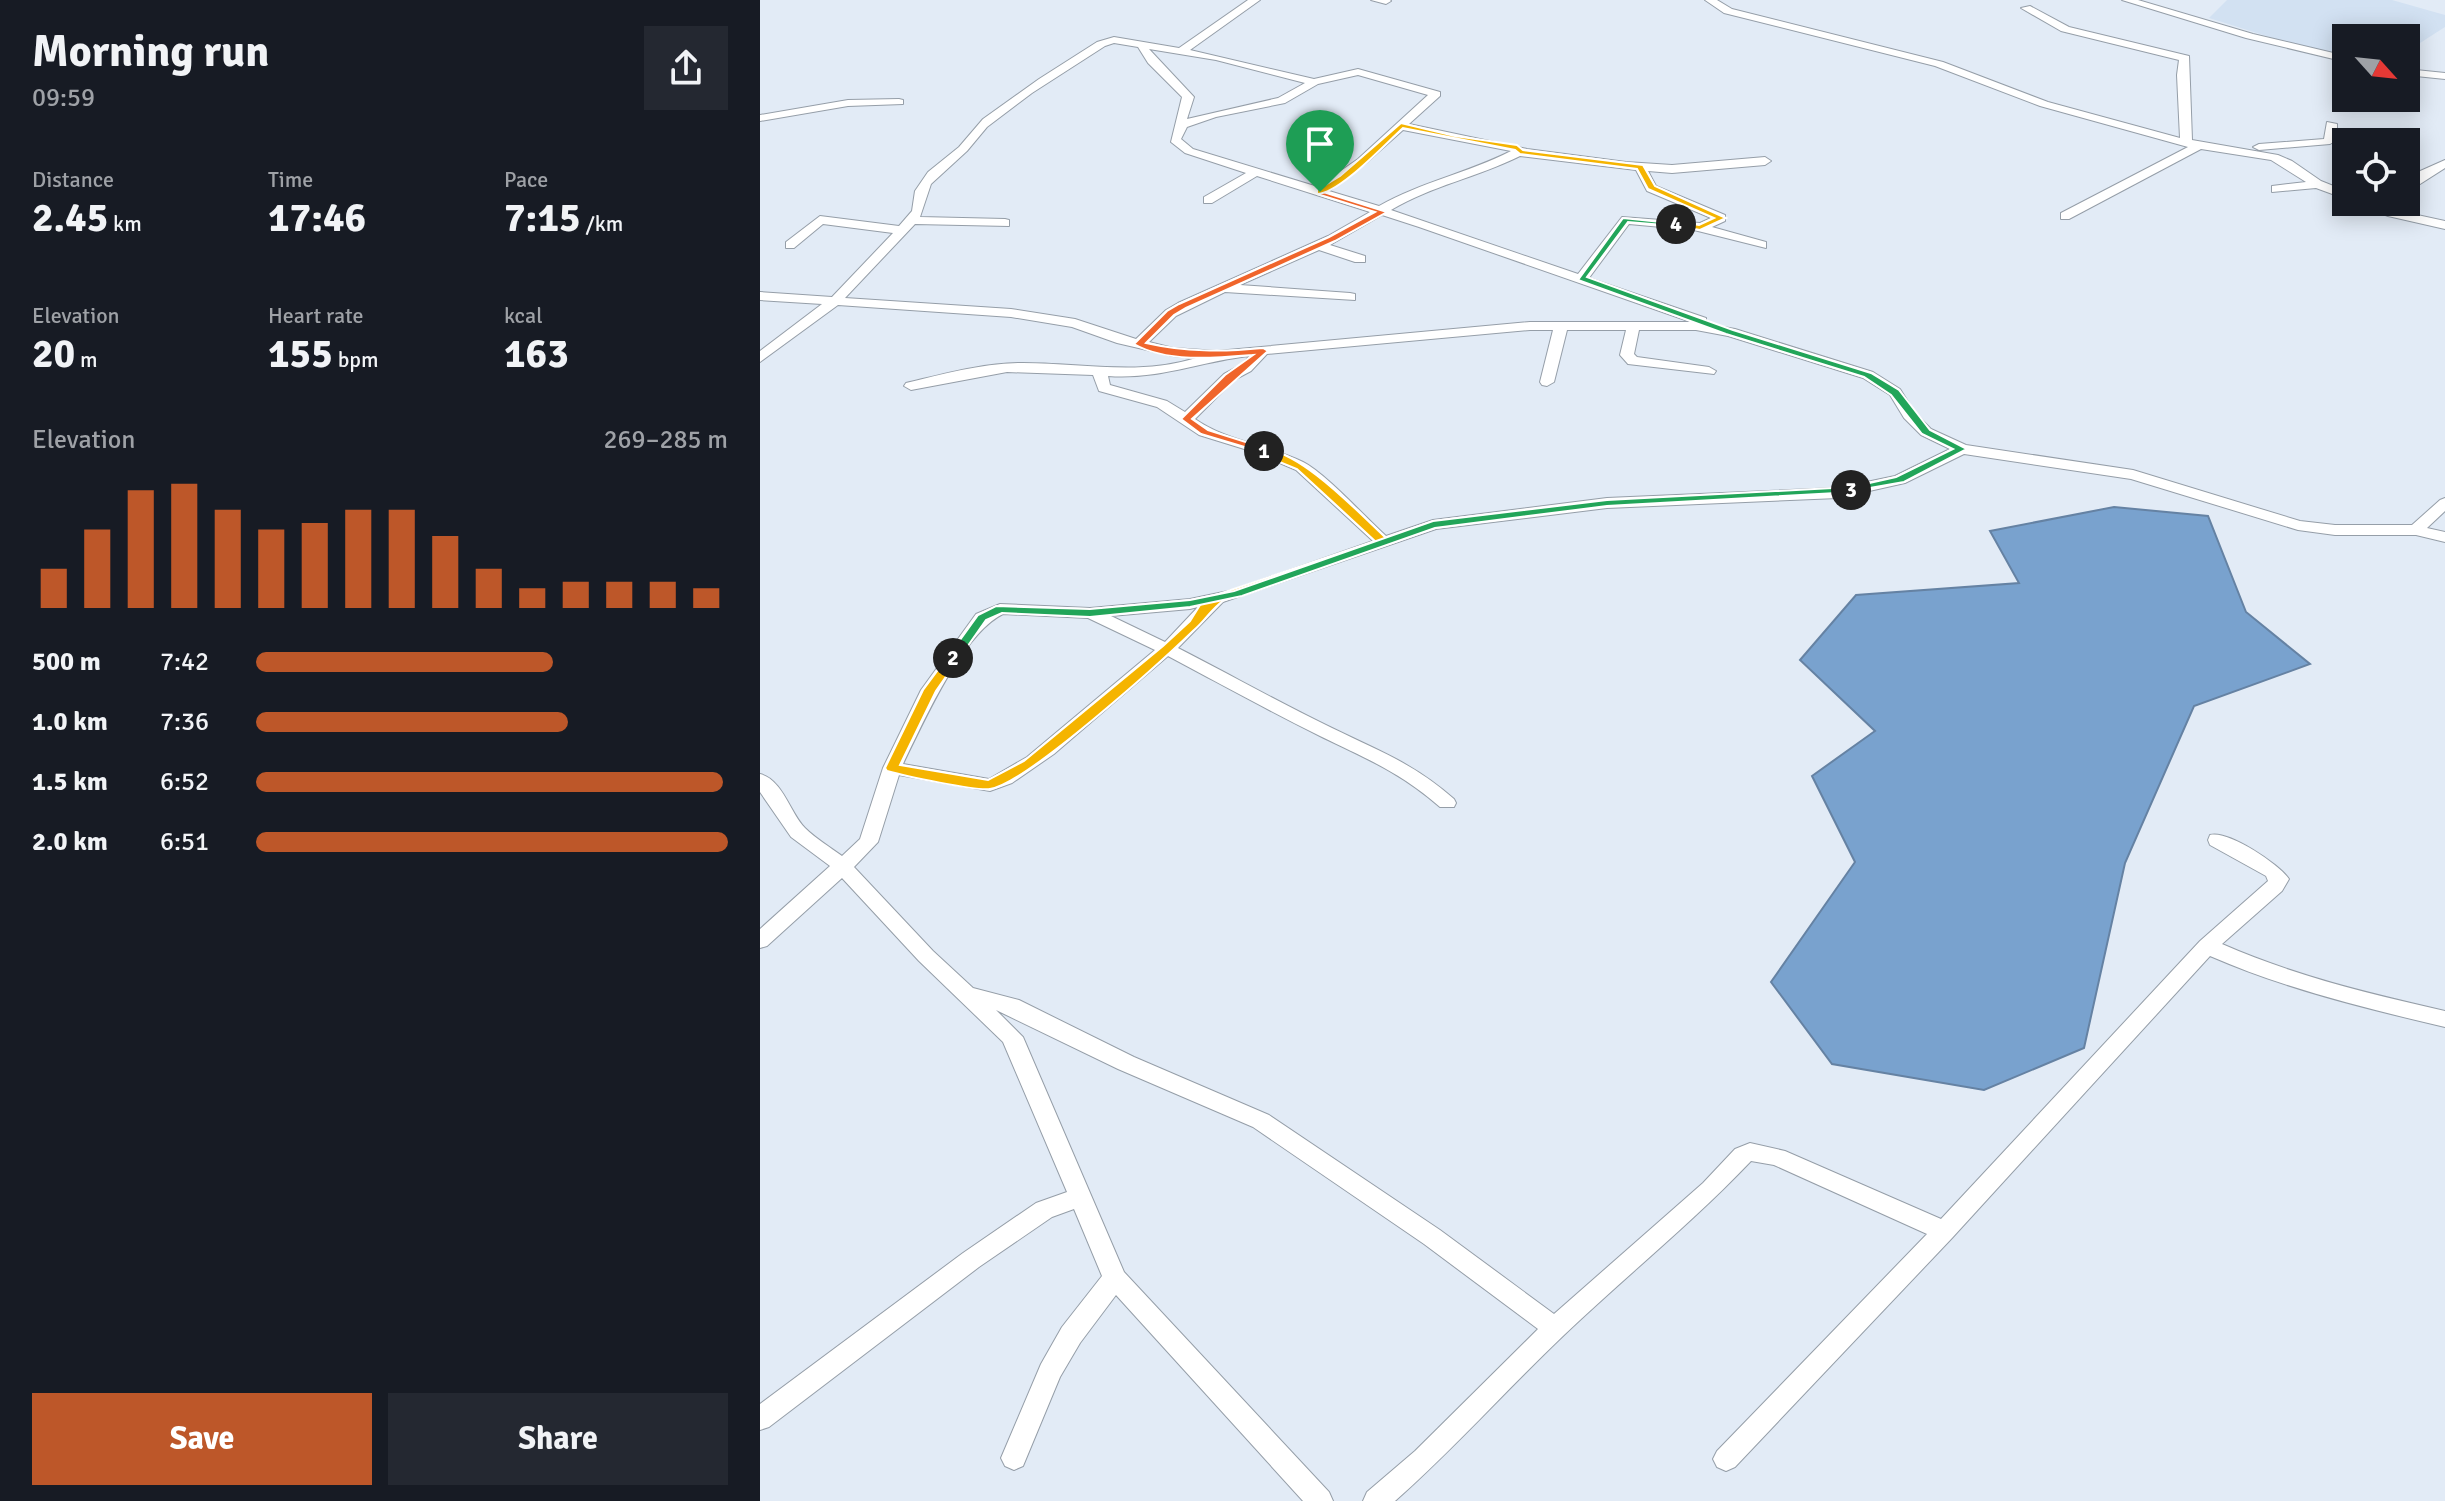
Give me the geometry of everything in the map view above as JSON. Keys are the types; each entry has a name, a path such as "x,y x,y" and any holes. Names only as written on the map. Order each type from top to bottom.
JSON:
{"street":[{"path":"1181,51 1255,0"},
{"path":"1710,0 1728,11 1939,64 2044,104 2193,144 2232,148 2291,146 2331,140 2331,124"},
{"path":"2127,0 2265,40 2332,56"},
{"path":"2026,8 2065,29 2185,58 2182,75 2193,144"},
{"path":"760,358 835,301 912,220 930,176 938,166 963,149 990,119 1108,41 1181,51 1314,82"},
{"path":"1143,47 1150,62 1167,71 1188,97 1175,140 1189,151 1383,212 1582,278 1730,332 1868,375 1895,392 1926,432 1962,449 2133,475 2298,525 2335,530 2416,530 2445,537"},
{"path":"1177,132 1182,125 1208,116 1269,107 1314,82 1358,72 1436,94 1352,170 1320,192"},
{"path":"2420,73 2445,76"},
{"path":"760,118 848,103 899,102"},
{"path":"1401,126 1517,148 1520,152"},
{"path":"2065,216 2193,144"},
{"path":"2288,163 2291,146"},
{"path":"2232,148 2288,163 2317,184 2332,190"},
{"path":"1139,344 1171,313 1318,245 1420,190 1469,175 1520,152 1672,169 1765,161"},
{"path":"2420,177 2445,164"},
{"path":"1640,167 1651,188 1721,218 1700,228"},
{"path":"1208,200 1256,172"},
{"path":"2276,189 2317,184"},
{"path":"2420,216 2445,225"},
{"path":"790,245 820,220 902,230"},
{"path":"912,220 1005,223"},
{"path":"1582,278 1626,220 1700,228 1762,245"},
{"path":"1318,245 1360,259"},
{"path":"1225,288 1350,297"},
{"path":"760,296 1011,313 1075,323 1173,352 1217,355 1561,325 1696,326 1730,332"},
{"path":"1634,324 1627,355 1633,361 1709,371"},
{"path":"1547,382 1561,325"},
{"path":"1186,419 1229,377 1246,368 1263,351"},
{"path":"911,386 1019,367 1100,374 1156,373 1217,355"},
{"path":"1100,374 1104,388 1162,404 1204,432 1259,449 1301,467 1383,542"},
{"path":"760,941 869,842 892,768 930,690 982,618 1000,609 1090,613 1190,604 1220,597 1433,525 1607,503 1838,493 1900,480 1962,449"},
{"path":"2416,530 2445,503"},
{"path":"892,768 990,785 999,782 1029,764 1167,649 1195,624 1205,608 1220,597"},
{"path":"1090,613 1167,649 1326,732 1389,760 1421,780 1447,803"},
{"path":"760,781 779,802 798,832 841,865 926,956 1012,1037 1115,1278 1320,1501"},
{"path":"1726,1459 1944,1231 2207,946 2279,879 2273,871 2217,840"},
{"path":"2207,946 2268,973 2342,995 2445,1019"},
{"path":"965,994 1012,1006 1126,1063 1261,1121 1432,1237 1555,1328"},
{"path":"1376,1501 1424,1459 1555,1328 1711,1190 1743,1155 1750,1152 1777,1157 1944,1231"},
{"path":"760,1419 983,1252 1044,1210 1079,1197"},
{"path":"1014,1458 1050,1372 1071,1335 1115,1278"}],"shaded area":[{"path":"2227,0 2392,0 2445,15 2445,27 2420,43 2420,24 2332,24 2332,54 2209,18"}],"water":[{"path":"2114,507 2208,516 2246,612 2310,664 2194,706 2125,863 2084,1048 1984,1090 1832,1064 1771,982 1855,862 1812,776 1875,731 1800,660 1856,595 2019,583 1990,531"}],"route":[{"path":"1320,192 1343,178 1401,126 1517,148 1522,150 1520,152 1640,167 1651,188 1721,218 1700,228 1626,220 1582,278 1730,332 1868,375 1895,392 1909,415 1926,432 1962,449 1900,480 1838,493 1607,503 1433,525 1237,594 1220,597 1190,604 1090,613 1000,609 982,618 930,690 892,768 990,785 999,782 1029,764 1167,649 1195,624 1205,608 1220,597 1237,594 1383,542 1301,467 1259,449 1204,432 1186,419 1229,377 1246,368 1263,351 1217,355 1173,352 1139,344 1158,324 1183,306 1332,239 1383,212 1320,192"}]}
